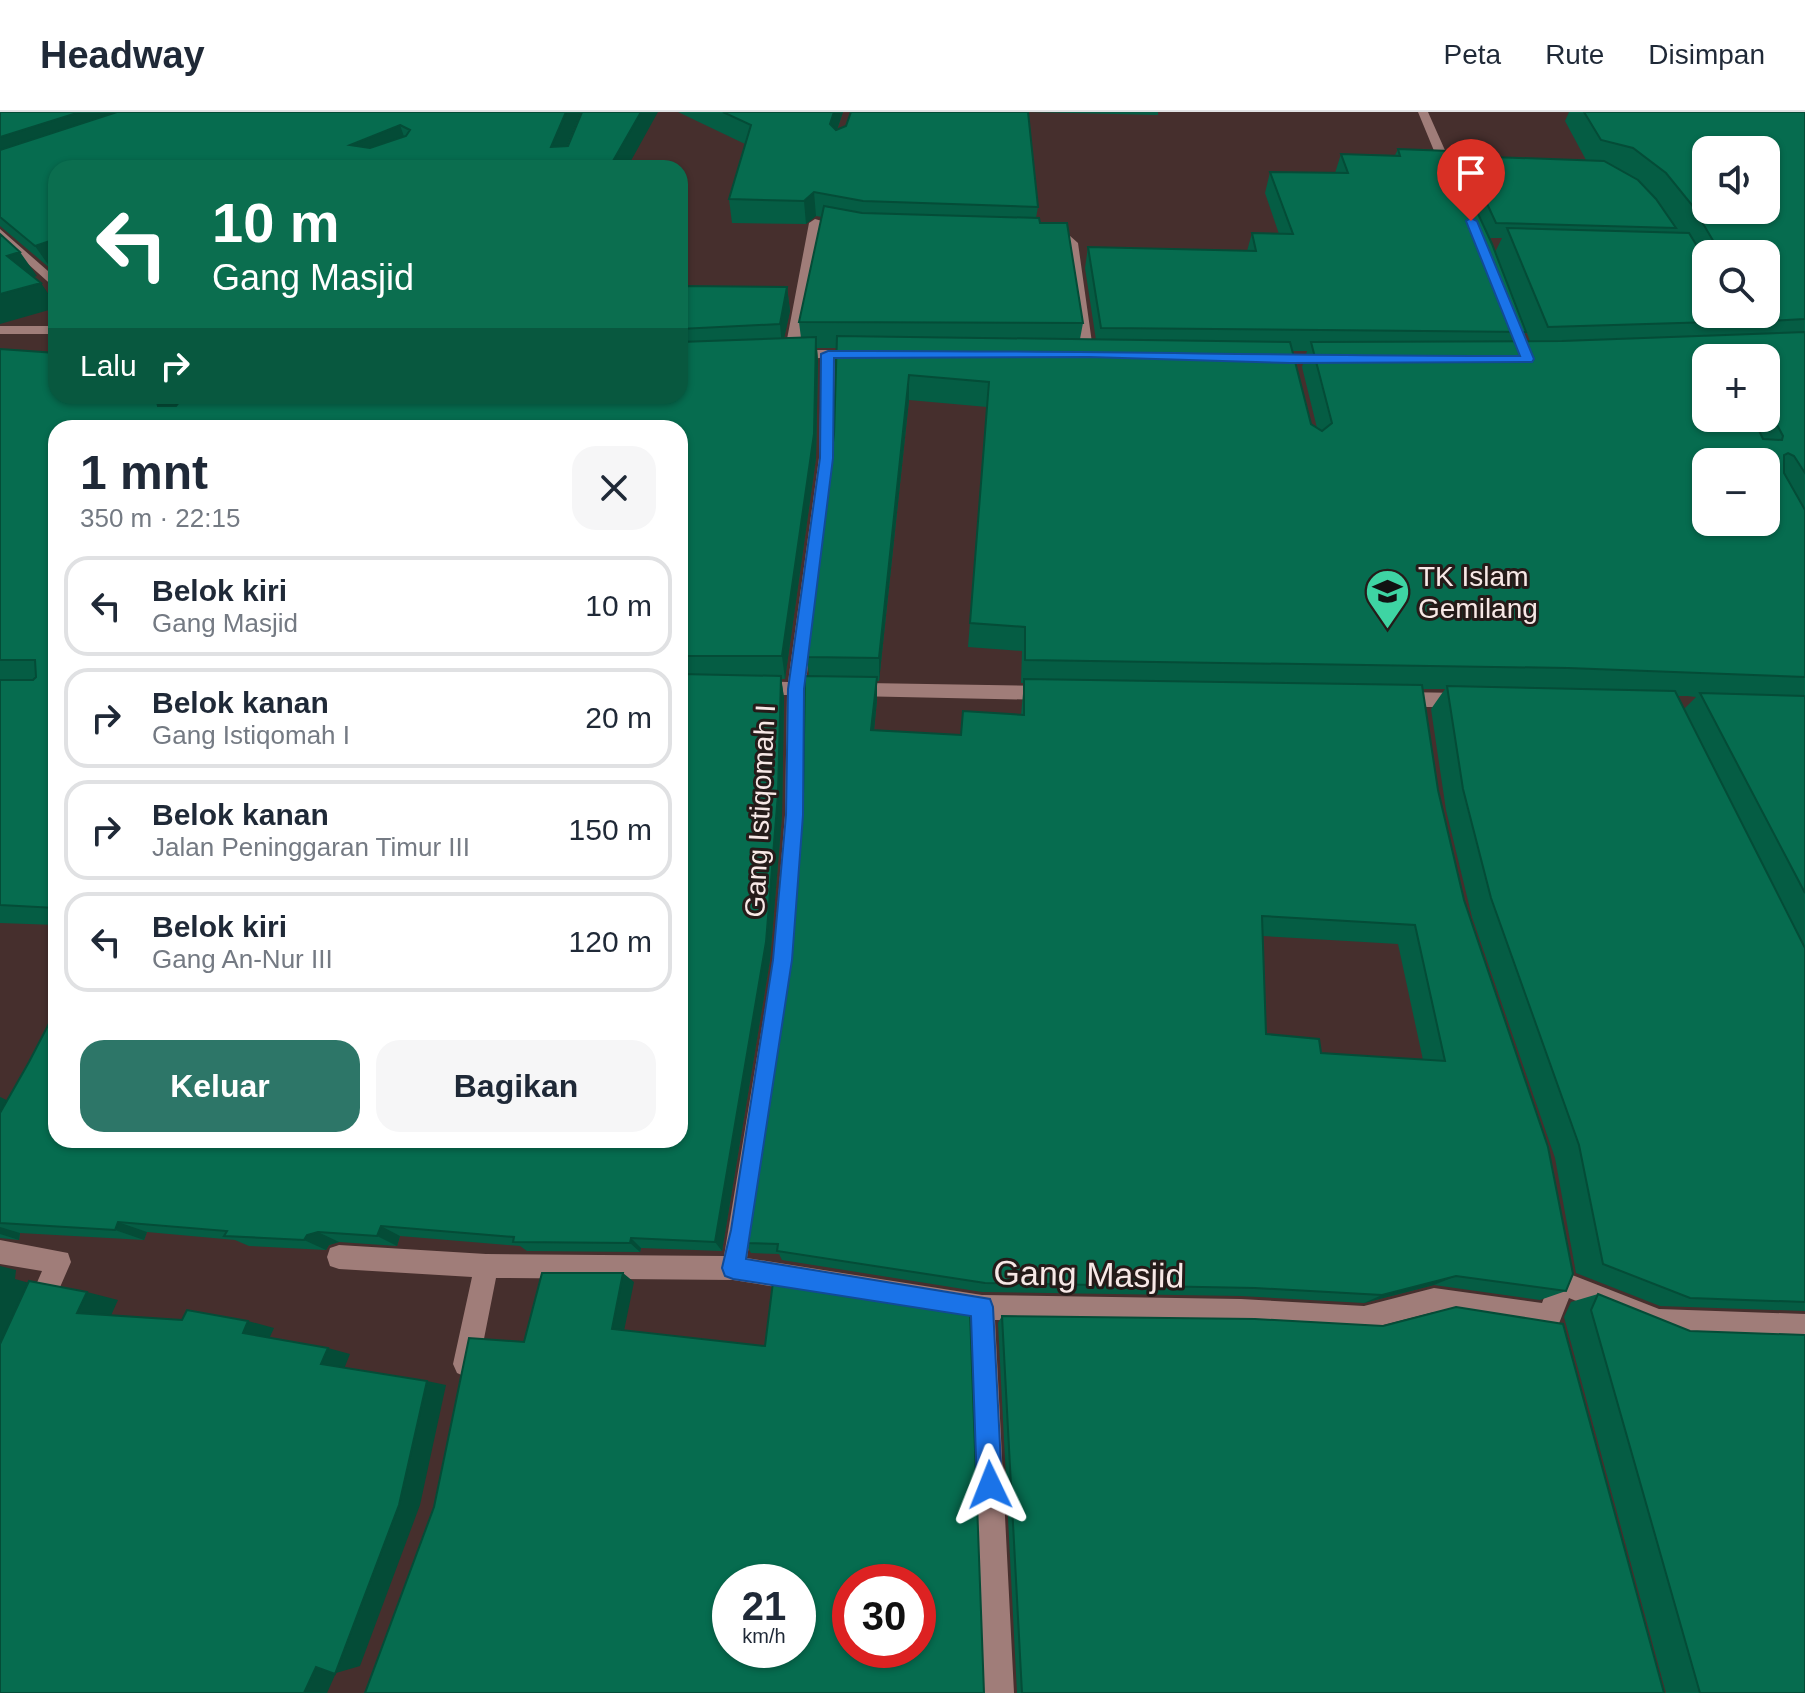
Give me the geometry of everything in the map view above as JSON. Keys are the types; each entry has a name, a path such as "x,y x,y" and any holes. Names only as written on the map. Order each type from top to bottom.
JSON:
{"street":[{"path":"1423,112 1454,184"},
{"path":"1444,164 1460,165"},
{"path":"863,232 815,223 785,355 874,354"},
{"path":"0,233 48,275"},
{"path":"1022,235 1054,236 1072,243 1089,354"},
{"path":"0,330 48,330"},
{"name":"Gang Istiqomah I","path":"733,1268 742,1230 783,960 794,815 796,689 826,458 828,354"},
{"path":"1074,354 1104,354"},
{"path":"738,688 1067,693"},
{"path":"1386,699 1476,700"},
{"path":"1418,699 1422,727"},
{"path":"0,1252 59,1262 26,1334"},
{"name":"Gang Masjid","path":"339,1257 486,1266 733,1268 982,1307 1241,1311 1364,1318 1434,1300 1549,1317"},
{"path":"462,1386 486,1266"},
{"path":"1557,1347 1549,1317 1560,1275 1659,1322 1805,1327"},
{"path":"982,1307 999,1693"}],"building":[{"path":"0,112 80,112 0,137"},
{"path":"117,112 566,112 551,147 568,146 582,112 641,112 614,160 48,160 48,242 35,246 0,217 0,150","holes":["400,125 410,130 406,136 370,148 350,145"]},
{"path":"723,112 834,112 830,124 836,130 846,126 851,112 1028,112 1038,207 863,201 814,192 804,201 729,199 751,125"},
{"path":"1584,112 1805,112 1805,319 1780,320 1780,240 1713,240 1703,224 1780,224 1780,136 1692,136 1692,205 1666,173 1633,148 1601,140"},
{"path":"1398,149 1449,151 1492,244 1526,332 1101,328 1088,247 1256,251 1252,233 1293,234 1270,172 1348,173 1341,154 1400,156"},
{"path":"1465,156 1604,161 1638,180 1676,228 1496,223"},
{"path":"824,206 862,213 1039,218 1040,223 1067,223 1083,323 799,322"},
{"path":"1507,228 1689,233 1693,240 1692,323 1548,327"},
{"path":"0,234 20,252 7,256 41,283 0,294"},
{"path":"688,286 787,287 780,324 688,329"},
{"path":"1805,332 1805,473 1794,456 1788,453 1784,455 1784,473 1805,510 1805,677 1568,668 1025,660 1025,627 970,623 989,382 909,375 879,658 807,657 834,434 837,336 1290,342 1311,424 1322,431 1332,423 1311,342 1562,341"},
{"path":"816,337 814,434 782,656 688,656 688,420 48,420 48,908 0,905 0,680 33,680 36,677 35,660 0,660 0,349 48,352 48,404 688,404 688,342"},
{"path":"688,674 781,676 778,794 766,942 715,1242 631,1238 630,1243 513,1242 514,1237 381,1226 377,1236 318,1232 307,1235 304,1240 224,1236 227,1231 118,1222 115,1230 0,1223 0,1113 48,1025 48,1148 688,1148"},
{"path":"805,676 877,677 871,730 961,735 963,711 1024,715 1024,679 1422,685 1438,790 1464,900 1548,1147 1573,1274 1566,1291 1456,1276 1382,1295 1255,1288 985,1283 777,1251 778,1244 745,1243 792,942 803,794","holes":["1262,916 1415,925 1445,1061 1321,1053 1319,1039 1266,1034"]},
{"path":"1447,686 1675,691 1805,948 1805,1302 1690,1298 1603,1264 1579,1145 1491,898 1463,789"},
{"path":"1700,693 1805,696 1805,893"},
{"path":"542,1273 623,1273 612,1329 765,1346 773,1282 970,1313 984,1693 365,1693 434,1507 469,1338 524,1342"},
{"path":"29,1281 87,1292 77,1313 182,1320 187,1310 248,1321 243,1333 328,1348 321,1364 427,1381 399,1505 335,1674 316,1667 304,1693 0,1693 0,1344"},
{"path":"1598,1294 1690,1331 1805,1335 1805,1693 1700,1693 1591,1310"},
{"path":"1456,1307 1563,1324 1664,1693 1022,1693 1002,1316 1255,1319 1383,1326"}],"place":[{"name":"TK Islam Gemilang","path":"1387,631"}],"route":[{"path":"990,1485 982,1307 733,1268 742,1230 783,960 794,815 796,689 826,458 828,354 1089,354 1290,360 1527,359 1491,263 1471,221"}]}
